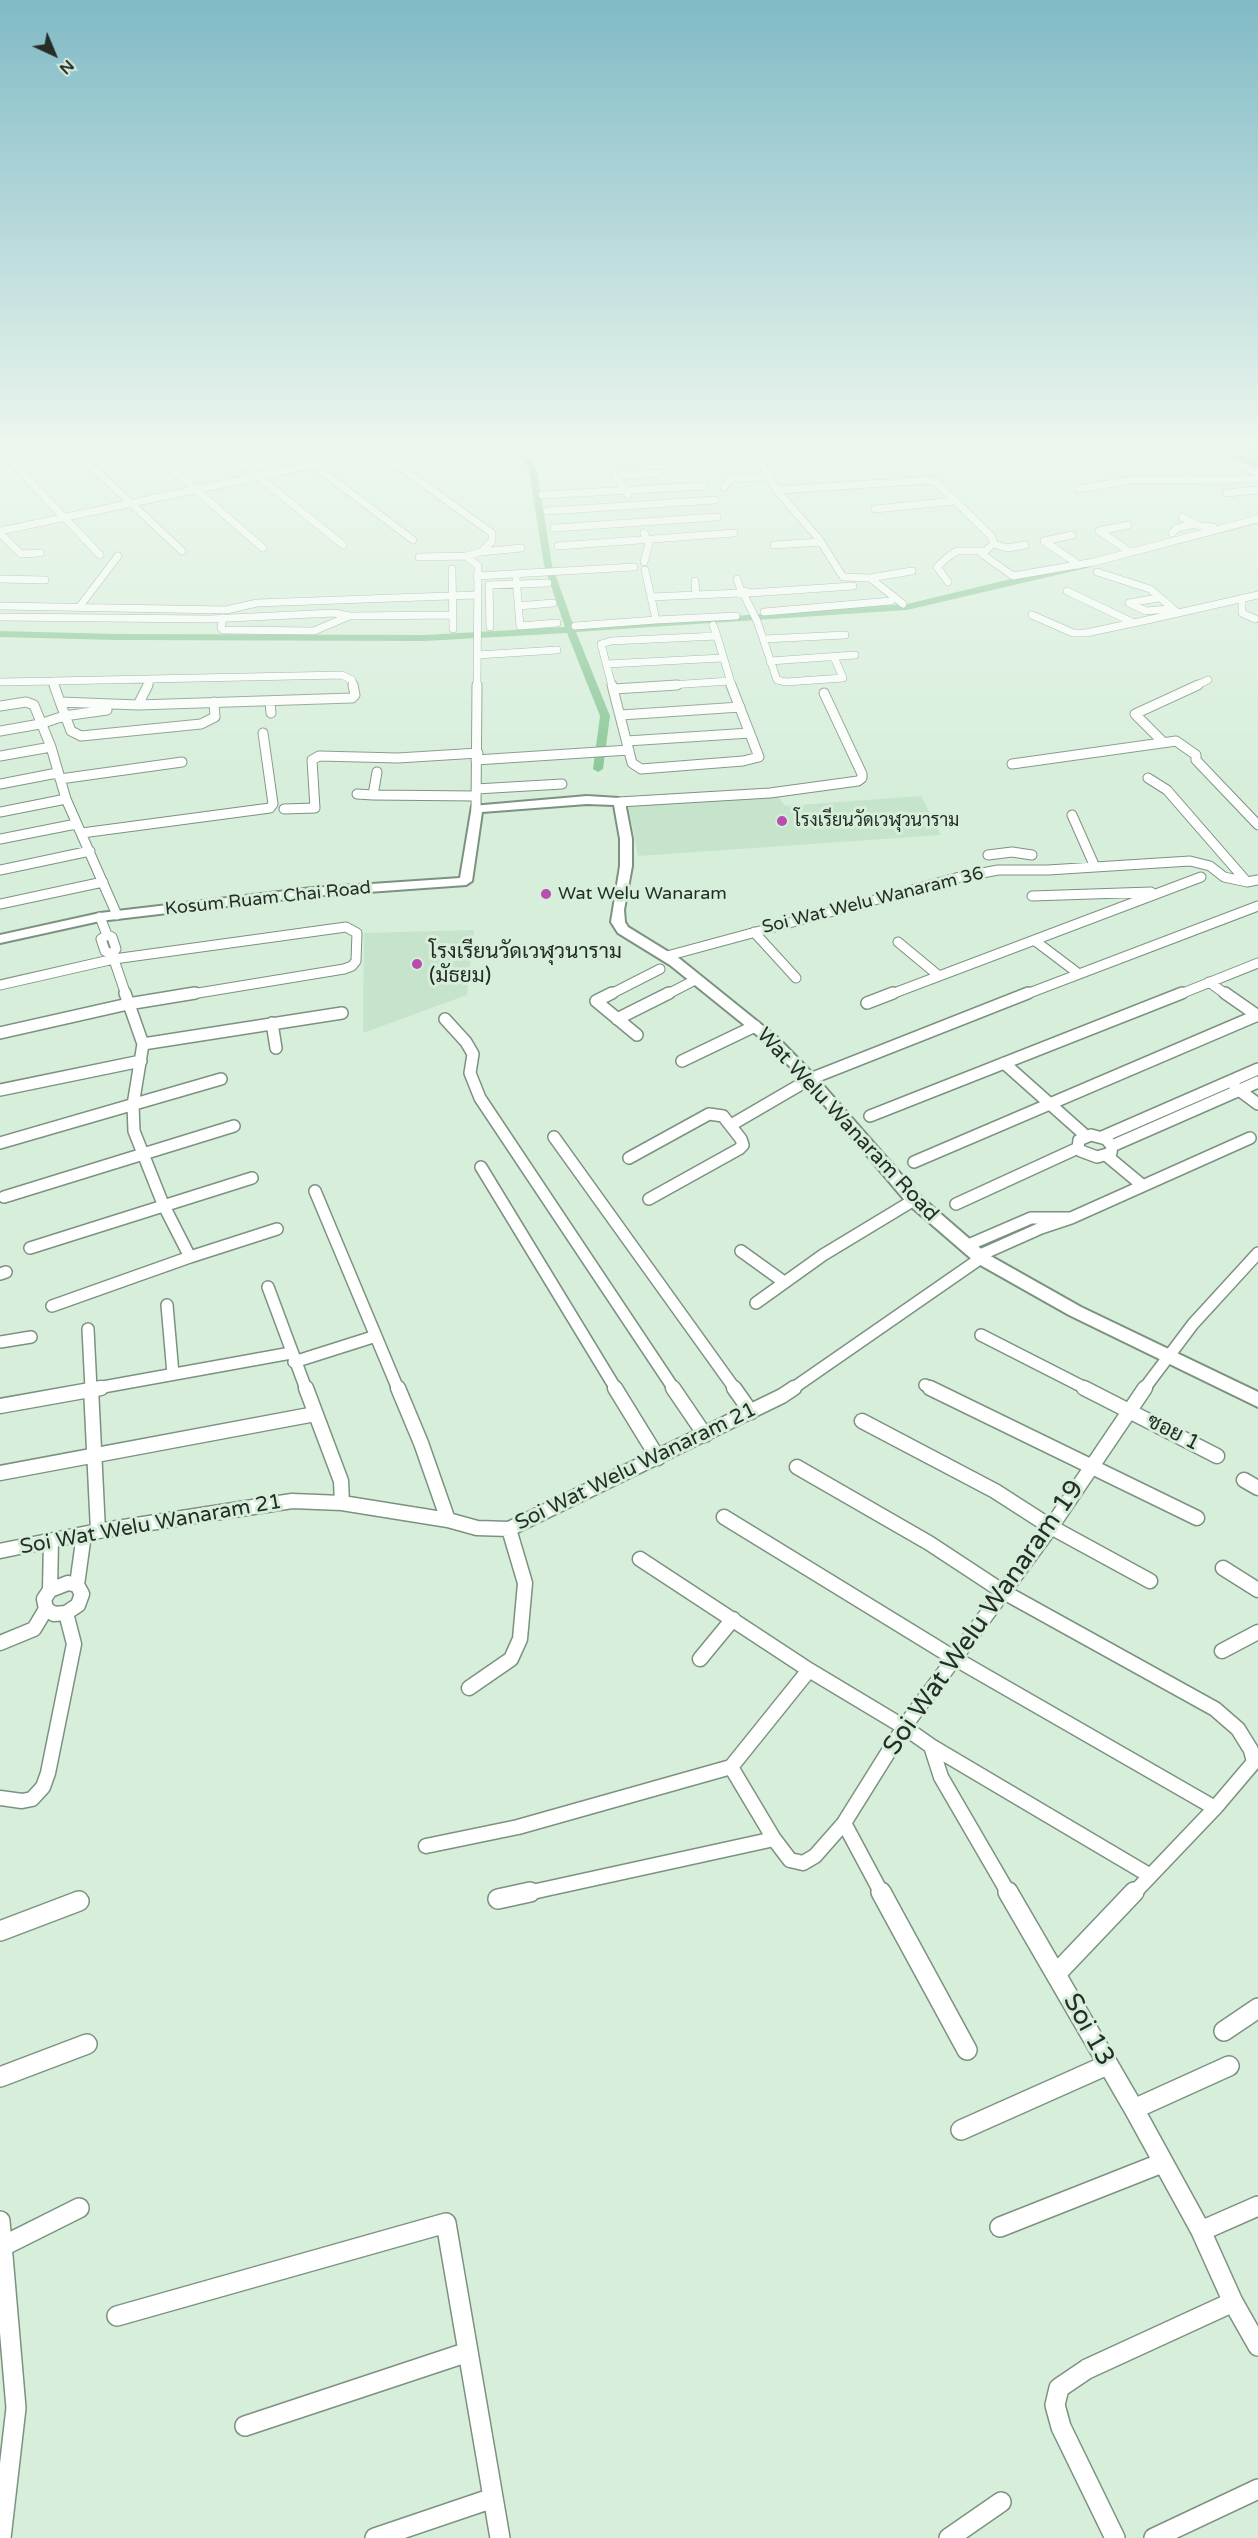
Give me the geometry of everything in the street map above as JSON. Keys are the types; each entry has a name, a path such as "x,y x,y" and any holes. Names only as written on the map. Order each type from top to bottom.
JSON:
{"street":[{"path":"80,606 113,562"},
{"path":"474,562 478,566 476,798"},
{"path":"649,562 651,597 656,620"},
{"path":"834,562 845,579 870,578 912,571"},
{"path":"942,562 937,567 948,582"},
{"path":"994,562 1013,576 1086,562"},
{"path":"477,576 546,570 649,566"},
{"path":"453,568 453,629"},
{"path":"1097,572 1150,589 1175,611"},
{"path":"516,573 520,626 557,623"},
{"path":"870,578 903,604"},
{"path":"0,579 45,580"},
{"path":"737,579 764,639 775,679 780,681 843,678 834,657"},
{"path":"695,581 696,595"},
{"path":"490,627 489,585 548,583"},
{"path":"651,597 853,586"},
{"path":"799,590 810,609"},
{"path":"1066,591 1134,623"},
{"path":"0,606 226,609 256,603 476,595"},
{"path":"1032,615 1072,633 1086,633 1134,623 1175,611 1258,595"},
{"path":"1158,598 1129,603 1146,611 1175,611"},
{"path":"1242,598 1242,613 1255,619"},
{"path":"333,599 334,613"},
{"path":"764,612 891,601"},
{"path":"518,606 553,603"},
{"path":"0,617 223,618 334,613 350,616 452,615"},
{"path":"223,618 221,628 223,630 256,632 314,631 350,616"},
{"path":"575,626 736,616"},
{"path":"713,625 717,636 722,658 730,681 759,757 641,769 632,763 608,664 601,647 606,642 717,636"},
{"path":"764,639 845,635"},
{"path":"477,655 531,648 558,650"},
{"path":"770,661 855,655"},
{"path":"608,664 722,658"},
{"path":"0,682 342,675 352,680 355,695 344,700 138,705 60,702"},
{"path":"138,705 151,679"},
{"path":"1163,742 1135,714 1208,680"},
{"path":"53,681 71,731 81,736 201,724 215,717 214,702"},
{"path":"614,689 730,681"},
{"path":"357,794 619,802 770,793 858,781 862,778 862,774 824,693"},
{"path":"270,701 271,713"},
{"path":"0,706 30,702 34,705 51,747 66,799 117,915"},
{"path":"0,731 40,724 64,716 127,705"},
{"path":"621,715 741,707"},
{"path":"82,833 270,808 273,804 263,733"},
{"path":"284,809 315,808 312,760 319,756 477,757 601,751 628,745 750,733"},
{"path":"1012,764 1176,741 1196,755 1196,760 1258,825"},
{"path":"0,756 51,747"},
{"path":"0,784 182,762"},
{"path":"373,795 377,772"},
{"path":"1148,778 1167,790 1247,882"},
{"path":"476,798 562,783"},
{"name":"Kosum Ruam Chai Road","path":"0,939 100,917 312,892 466,881 476,798"},
{"path":"0,812 66,799"},
{"name":"Wat Welu Wanaram Road","path":"619,802 626,839 626,854 618,922 630,936 664,962 697,979 755,1026 810,1079 914,1200 975,1253 1075,1311 1258,1400"},
{"path":"1072,815 1095,867"},
{"path":"0,839 76,824"},
{"path":"0,870 90,851"},
{"path":"988,855 1035,852 1039,870"},
{"name":"Soi Wat Welu Wanaram 36","path":"617,1019 596,1001 664,962 754,932 974,874 998,870 1039,870 1190,861 1209,866 1224,876 1247,882 1258,880"},
{"path":"867,1003 1201,877"},
{"path":"0,904 103,882"},
{"path":"1032,896 1160,892"},
{"path":"731,1125 810,1079 915,1036 1258,906"},
{"path":"100,917 107,935 101,939 105,951 113,956 143,1044 133,1105 134,1131 163,1204 190,1257"},
{"path":"0,985 113,956 346,927 357,933 356,961 352,966 344,969 128,1004 0,1033"},
{"path":"754,932 796,978"},
{"path":"1034,940 1079,974"},
{"path":"898,942 939,976"},
{"path":"870,1116 1258,963"},
{"path":"637,1035 617,1019 697,979"},
{"path":"1209,982 1258,1015"},
{"path":"143,1044 342,1013"},
{"path":"914,1162 1258,1015"},
{"path":"445,1019 466,1042 473,1054 470,1073 480,1098 705,1435"},
{"path":"272,1023 276,1048"},
{"path":"682,1061 755,1026"},
{"path":"0,1090 141,1060"},
{"path":"1004,1063 1052,1103 1086,1136"},
{"path":"1078,1148 1079,1140 1086,1136 1102,1137 1258,1069"},
{"path":"0,1143 221,1079"},
{"path":"1228,1082 1258,1104"},
{"path":"1078,1148 1090,1156 1110,1151 1258,1082"},
{"path":"629,1158 710,1114 723,1116 741,1139 743,1144 739,1149 649,1199"},
{"path":"4,1197 234,1126"},
{"path":"554,1137 751,1412"},
{"path":"1102,1137 1110,1151 1143,1185"},
{"name":"Soi Wat Welu Wanaram 21","path":"0,1551 98,1531 292,1501 342,1503 448,1520 477,1528 509,1529 751,1412 813,1377 975,1253 1071,1218 1250,1138"},
{"path":"956,1204 1078,1148"},
{"path":"481,1167 658,1458"},
{"path":"30,1248 163,1204 252,1178"},
{"path":"315,1191 421,1443 448,1520"},
{"path":"756,1303 823,1255 914,1200"},
{"path":"52,1306 277,1229"},
{"path":"741,1251 784,1282"},
{"name":"Soi Wat Welu Wanaram 19","path":"774,1839 790,1860 803,1863 815,1856 844,1823 904,1727 1051,1527 1128,1410 1193,1324 1258,1252"},
{"path":"268,1287 292,1357 341,1481 342,1503"},
{"path":"168,1305 173,1374"},
{"path":"88,1329 98,1531"},
{"name":"ซอย 1","path":"981,1335 1217,1456"},
{"path":"0,1406 173,1374 292,1357 376,1336"},
{"path":"0,1342 31,1337"},
{"path":"925,1384 1091,1468 1197,1518"},
{"path":"0,1473 315,1414"},
{"path":"862,1421 996,1491 1051,1527 1150,1581"},
{"path":"797,1467 929,1543 1002,1591 1215,1709 1238,1729 1251,1750 1254,1762 1215,1808 1056,1974"},
{"path":"1244,1480 1258,1488"},
{"path":"724,1517 954,1658 1215,1808"},
{"path":"469,1688 511,1659 520,1639 525,1583 509,1529"},
{"path":"46,1609 54,1614 66,1613 78,1605 82,1594 77,1585 84,1534"},
{"path":"50,1590 51,1541"},
{"path":"640,1558 809,1670 904,1727 931,1746 1149,1875"},
{"path":"1223,1568 1258,1590"},
{"path":"0,1643 34,1629 46,1609 44,1599 50,1590 59,1584 77,1585"},
{"path":"0,1798 22,1801 32,1799 43,1787 48,1773 74,1644 66,1613"},
{"path":"700,1659 734,1619"},
{"path":"1222,1652 1258,1632"},
{"path":"426,1846 518,1827 731,1767 809,1670"},
{"name":"Soi 13","path":"931,1746 941,1777 1134,2109 1201,2231 1233,2302 1258,2346"},
{"path":"498,1899 774,1839 731,1767"},
{"path":"844,1823 967,2050"},
{"path":"0,1931 79,1901"},
{"path":"1224,2031 1258,2008"},
{"path":"0,2078 87,2044"},
{"path":"961,2130 1107,2065"},
{"path":"1134,2109 1229,2066"},
{"path":"1000,2227 1162,2163"},
{"path":"1201,2231 1258,2206"},
{"path":"3,2246 79,2208"},
{"path":"0,2221 16,2408 1,2538"},
{"path":"117,2316 446,2223 500,2538"},
{"path":"1115,2538 1060,2427 1055,2405 1059,2388 1087,2369 1233,2302"},
{"path":"245,2426 468,2352"},
{"path":"1154,2538 1258,2489"},
{"path":"375,2538 493,2498"},
{"path":"949,2538 1001,2502"}],"shaded area":[{"name":"โรงเรียนวัดเวฬุวนาราม","path":"778,796 785,806 921,796 941,835 638,856 628,805"},
{"name":"โรงเรียนวัดเวฬุวนาราม (มัธยม)","path":"474,930 467,995 363,1033 364,933"}],"waterway":[{"path":"548,562 571,630"},
{"path":"571,630 907,607 1036,576 1087,567"},
{"path":"0,634 116,637 425,638 571,630"},
{"path":"571,630 605,716 598,769"}],"place":[{"name":"โรงเรียนวัดเวฬุวนาราม","path":"782,821"},
{"name":"Wat Welu Wanaram","path":"546,894"},
{"name":"โรงเรียนวัดเวฬุวนาราม (มัธยม)","path":"417,964"}]}
